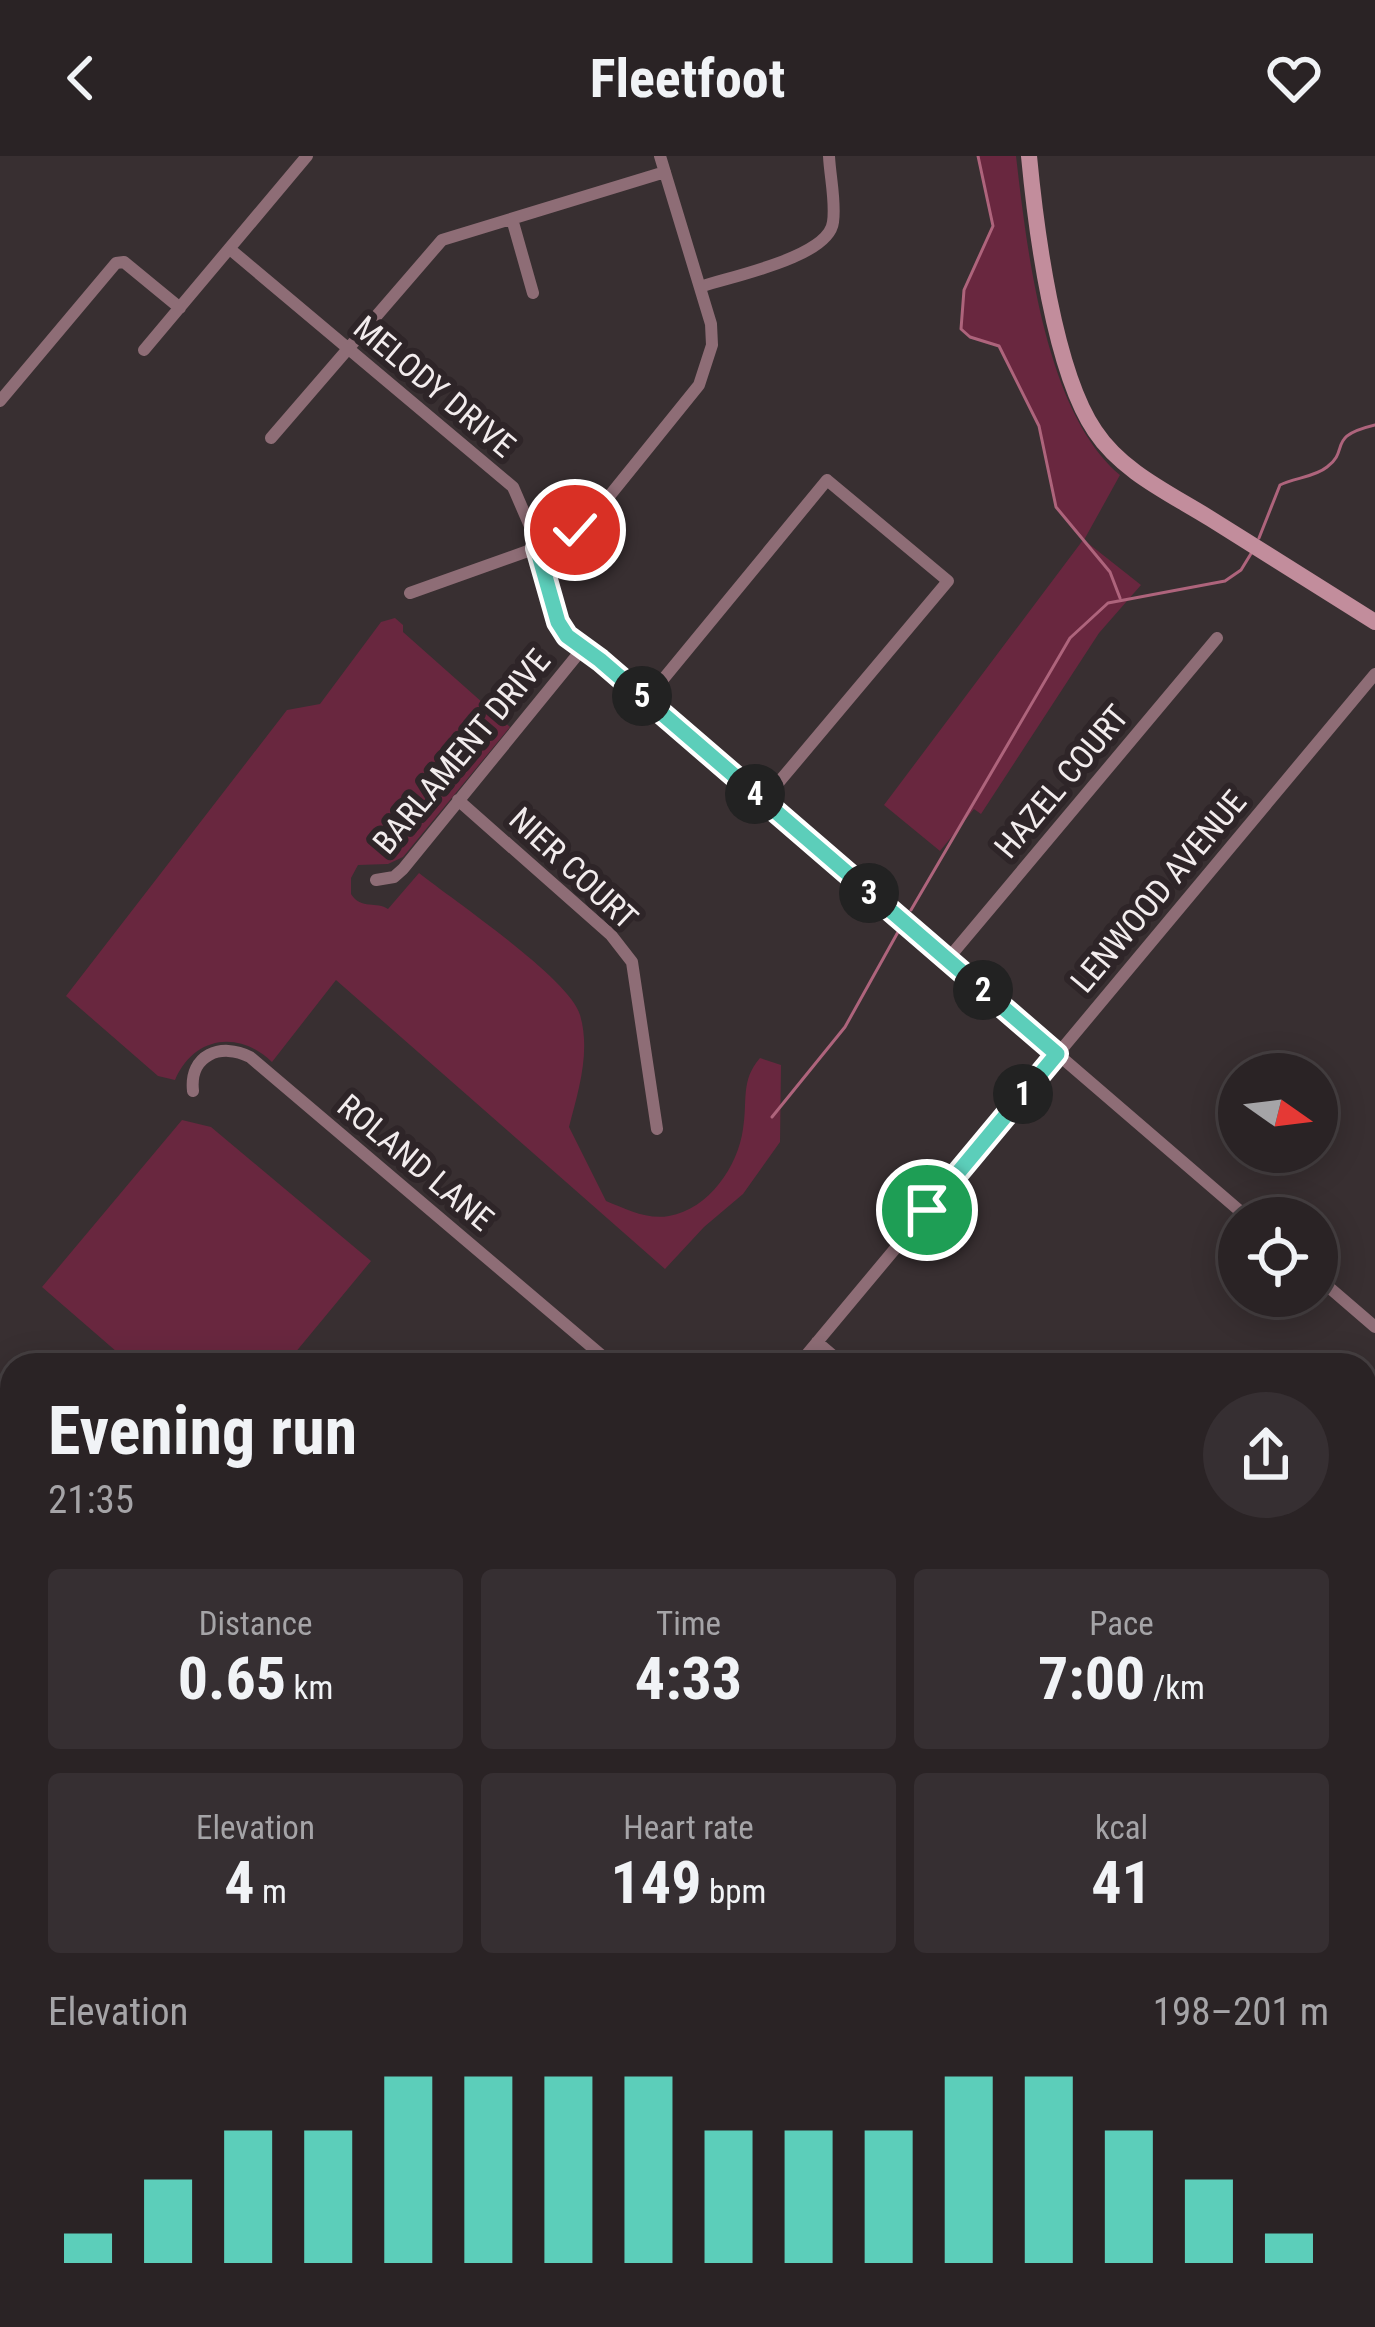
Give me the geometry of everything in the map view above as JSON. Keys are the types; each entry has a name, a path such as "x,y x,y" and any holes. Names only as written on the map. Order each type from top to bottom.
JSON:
{"street":[{"path":"144,350 307,156"},
{"path":"410,593 537,548 590,520 700,385 712,345 703,286 660,156"},
{"path":"703,286 811,251 827,239 833,223 829,156"},
{"path":"1029,156 1049,289 1072,386 1108,448 1131,468 1375,622"},
{"path":"271,438 442,240 665,172"},
{"path":"512,219 533,293"},
{"name":"MELODY DRIVE","path":"231,250 513,487 558,622 567,636 1224,1197"},
{"path":"0,401 116,263 133,268 180,308"},
{"path":"646,700 827,480 948,581 763,801"},
{"name":"HAZEL COURT","path":"947,960 1217,638"},
{"name":"BARLAMENT DRIVE","path":"376,880 400,873 583,648"},
{"name":"LENWOOD AVENUE","path":"808,1353 1375,674"},
{"name":"NIER COURT","path":"458,800 611,935 632,962 657,1129"},
{"name":"ROLAND LANE","path":"194,1091 193,1076 205,1056 222,1049 250,1057 599,1353"},
{"path":"1338,1293 1373,1320"},
{"path":"817,1342 830,1353"}],"shaded area":[{"path":"978,156 1016,156 1034,282 1057,371 1094,447 1120,475 1084,540 1141,585 1099,633 981,814 974,809 940,851 884,805 1083,540 1056,507 1039,426 999,346 970,337 961,329 964,290 993,226"},
{"path":"395,618 403,632 510,727 403,857 388,864 358,865 351,878 351,894 359,902 388,909 419,873 534,961 572,1000 580,1015 584,1043 569,1127 606,1201 661,1217 697,1205 719,1184 735,1157 754,1067 760,1058 781,1065 780,1142 743,1194 665,1269 336,980 272,1062 246,1045 218,1042 194,1054 175,1080 158,1076 66,996 287,710 320,704 381,622"},
{"path":"182,1120 211,1127 371,1261 295,1353 118,1353 42,1287"}],"waterway":[{"path":"978,156 993,226 964,290 961,329 970,337 999,346 1039,426 1056,507 1110,572 1120,598"},
{"path":"1259,538 1280,485 1322,470 1334,461 1344,439 1375,425"},
{"path":"911,910 1070,638 1108,603 1225,581 1241,570 1252,552"},
{"path":"772,1117 845,1027 898,932"}],"route":[{"path":"575,530 537,548 558,622 567,636 1057,1054 927,1210"}]}
